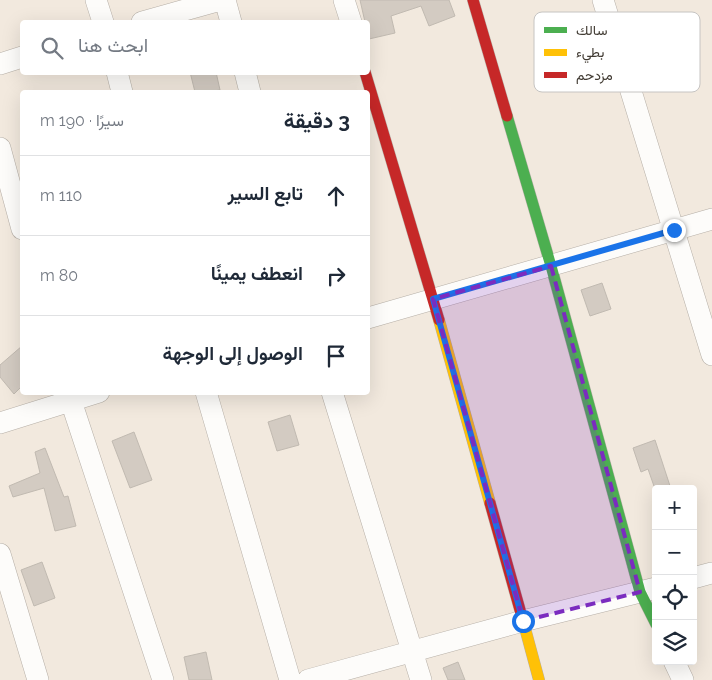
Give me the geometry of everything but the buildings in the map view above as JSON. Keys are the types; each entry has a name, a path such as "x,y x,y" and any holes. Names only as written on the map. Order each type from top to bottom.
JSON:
{"street":[{"path":"96,0 102,20"},
{"path":"149,20 221,0"},
{"path":"226,0 231,20"},
{"path":"344,0 349,20"},
{"path":"473,0 648,590 655,620"},
{"path":"603,0 607,12"},
{"path":"0,64 20,58"},
{"path":"118,75 122,90"},
{"path":"246,75 250,90"},
{"path":"367,75 433,299 538,680"},
{"path":"631,92 712,354"},
{"path":"0,148 20,222"},
{"path":"370,317 712,219"},
{"path":"207,395 290,680"},
{"path":"333,395 421,680"},
{"path":"0,423 69,397 163,680"},
{"path":"0,554 38,680"},
{"path":"697,577 712,573"},
{"path":"308,680 523,621 648,590"},
{"path":"676,665 683,680"}],"highlighted area":[{"path":"551,266 640,592 523,621 433,299"}],"traffic: fast":[{"path":"507,116 551,266 640,592 654,620"}],"traffic: slow":[{"path":"439,320 490,503"},
{"path":"522,617 539,680"}],"traffic: jam":[{"path":"473,0 507,116"},
{"path":"366,75 439,320"},
{"path":"490,503 522,617"}],"route":[{"path":"523,621 433,299 674,230"}]}
